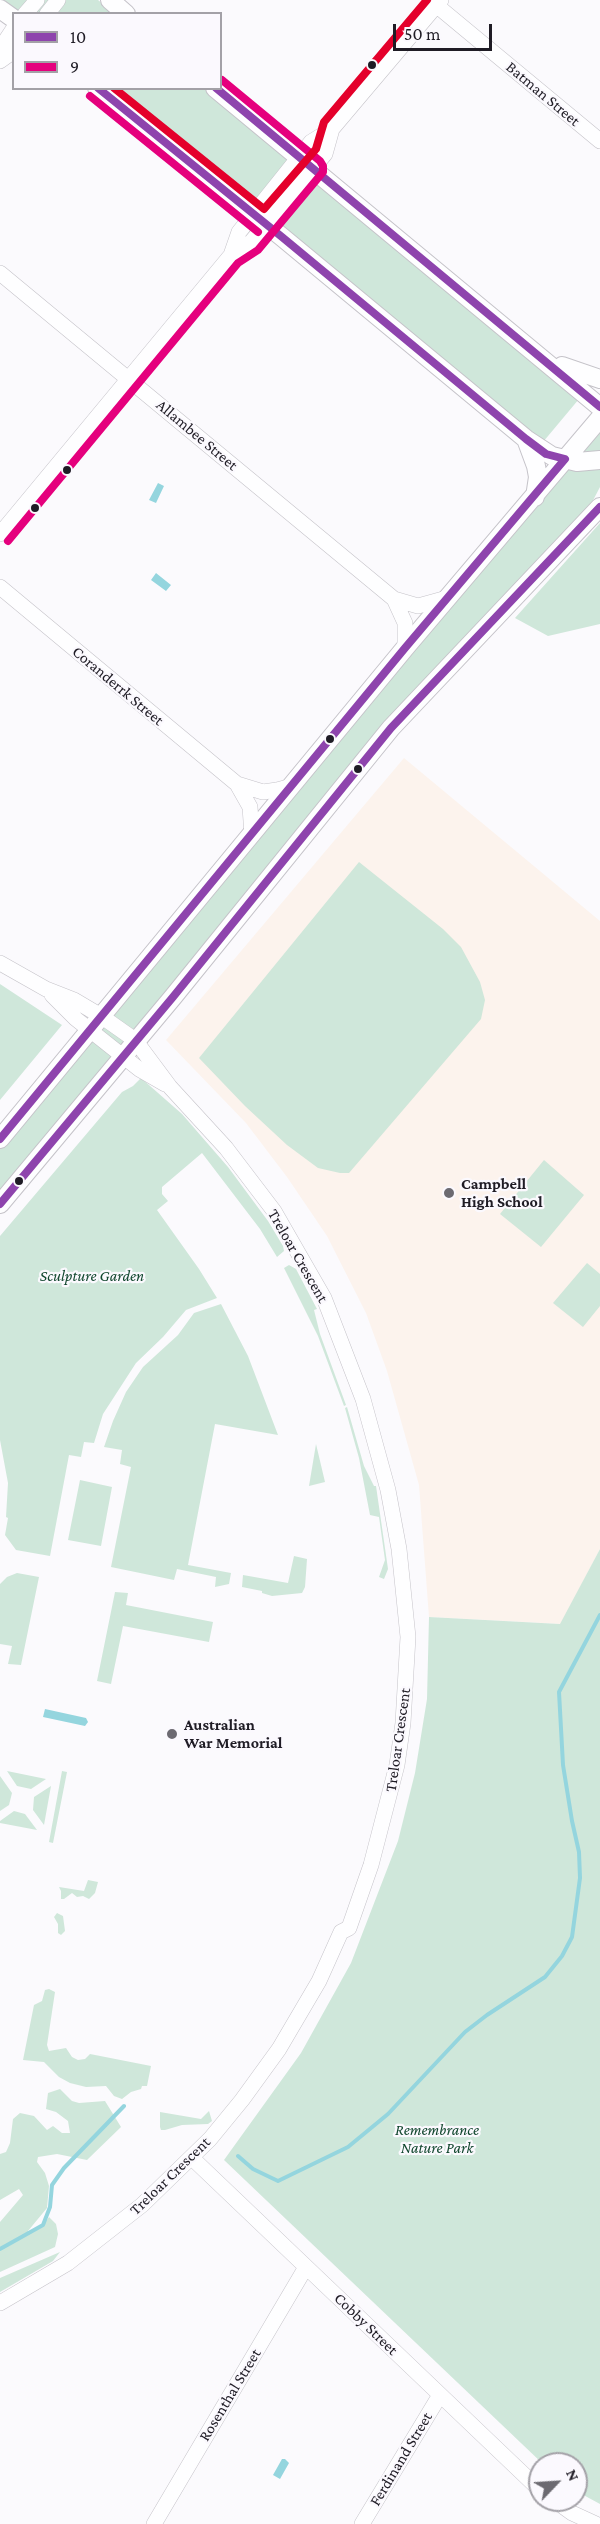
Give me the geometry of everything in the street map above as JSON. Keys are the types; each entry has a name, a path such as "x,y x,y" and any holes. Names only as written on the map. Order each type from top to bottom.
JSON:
{"main road":[{"path":"110,0 124,12"},
{"path":"0,9 12,18"},
{"path":"99,90 546,454 577,462 600,460"},
{"path":"218,90 544,358 600,407"},
{"path":"544,358 600,379"},
{"path":"0,1139 405,648 600,418"},
{"path":"526,439 538,477 535,496"},
{"path":"0,1204 135,1040 173,998 391,728 600,507"}],"street":[{"path":"27,12 37,0"},
{"path":"49,12 58,0"},
{"path":"0,534 231,255 250,242 259,219 306,162 325,154 332,129 436,2"},
{"name":"Batman Street","path":"436,2 600,141"},
{"path":"0,49 12,31"},
{"name":"Allambee Street","path":"0,273 394,599 418,606 447,598"},
{"name":"Coranderrk Street","path":"0,587 237,784 250,807 252,835"},
{"name":"Allambee Street","path":"394,599 405,622 405,648"},
{"name":"Coranderrk Street","path":"237,784 263,792 292,786"},
{"path":"0,963 46,989 95,1023"},
{"name":"Treloar Crescent","path":"0,2303 57,2271 87,2250 142,2205 192,2158 242,2100 279,2049 319,1981 341,1932 349,1928 371,1865 397,1765 403,1723 408,1637 388,1490 373,1431 348,1354 324,1298 274,1211 226,1148 170,1087 135,1040 95,1023"},
{"name":"Treloar Crescent","path":"95,1023 122,1056 138,1070 170,1087"},
{"name":"Cobby Street","path":"192,2158 528,2479"},
{"name":"Rosenthal Street","path":"153,2524 306,2267"},
{"name":"Ferdinand Street","path":"362,2524 440,2395"},
{"path":"571,2512 596,2524"}],"shaded area":[{"name":"Campbell High School","path":"404,758 600,921 600,1549 561,1624 429,1617 419,1485 387,1371 366,1313 327,1236 287,1177 246,1123 166,1040"}],"green space":[{"path":"0,0 98,0 113,12 15,12"},
{"path":"107,90 206,90 579,399 538,448"},
{"path":"600,425 600,487 589,508 0,1193 0,1149"},
{"path":"600,523 600,624 548,636 515,618"},
{"path":"359,862 443,929 461,947 480,982 485,1000 481,1019 349,1173 340,1173 318,1168 287,1145 199,1058"},
{"path":"0,984 62,1025 0,1100"},
{"name":"Sculpture Garden","path":"141,1078 182,1114 228,1167 268,1221 284,1251 277,1257 260,1229 202,1153 162,1187 162,1194 168,1201 157,1210 217,1298 186,1310 136,1363 103,1414 94,1443 84,1442 81,1457 69,1455 50,1556 16,1550 5,1535 8,1518 6,1517 8,1483 0,1440 0,1236 122,1092"},
{"path":"544,1160 584,1195 541,1247 500,1214"},
{"path":"587,1263 600,1274 600,1306 583,1327 553,1303"},
{"path":"289,1265 296,1269 317,1309 314,1310 320,1334 346,1405 344,1406 318,1336 284,1268"},
{"path":"221,1304 248,1356 278,1435 215,1424 188,1565 231,1573 229,1584 215,1587 216,1577 177,1569 174,1580 111,1567 131,1467 120,1464 122,1450 104,1447 113,1421 126,1392 143,1367 178,1335 194,1313"},
{"path":"347,1407 364,1466 376,1486 388,1569 384,1579 379,1577 385,1560 379,1517 370,1515 359,1458 345,1408"},
{"path":"316,1444 325,1482 309,1486"},
{"path":"80,1480 112,1487 101,1546 68,1540"},
{"name":"Remembrance Nature Park","path":"600,1549 600,2504 588,2498 588,2452 530,2452 224,2160 301,2053 351,1963 398,1841 415,1773 427,1699 429,1617 560,1624"},
{"path":"294,1556 307,1559 305,1587 302,1593 272,1596 262,1591 242,1587 243,1575 288,1583"},
{"path":"17,1573 39,1577 21,1665 8,1664 12,1646 0,1644 0,1584 7,1577"},
{"path":"115,1592 128,1593 126,1605 213,1622 209,1642 123,1626 111,1684 97,1681"},
{"path":"7,1771 46,1779 31,1789 17,1786"},
{"path":"62,1771 67,1772 53,1843 49,1842"},
{"path":"0,1776 12,1793 9,1805 0,1811"},
{"path":"51,1786 44,1825 33,1810 34,1797"},
{"path":"14,1811 25,1814 37,1830 0,1823"},
{"path":"88,1880 98,1882 95,1893 89,1899 83,1896 77,1897 72,1893 61,1899 59,1887 84,1891"},
{"path":"57,1913 63,1916 65,1931 61,1935 58,1933 58,1924 54,1917"},
{"path":"45,1990 55,1992 47,2045 49,2051 66,2048 72,2057 78,2060 85,2059 90,2054 151,2066 147,2086 142,2086 141,2089 131,2092 122,2099 114,2096 106,2086 86,2087 70,2083 59,2077 44,2062 23,2060 34,2005 42,2001"},
{"path":"60,2089 72,2101 79,2103 105,2101 121,2127 87,2160 57,2154 38,2157 37,2162 45,2173 49,2186 47,2208 28,2231 32,2233 43,2226 49,2217 56,2224 58,2234 55,2247 0,2272 0,2222 23,2195 19,2189 0,2200 0,2154 6,2152 10,2143 13,2119 20,2113 34,2116 47,2130 53,2126 62,2133 70,2133 68,2121 56,2112 46,2109 48,2093"},
{"path":"209,2111 212,2121 208,2124 182,2125 161,2130 160,2112 201,2119"},
{"path":"60,2252 53,2261 0,2292 0,2278"}],"water":[{"path":"158,483 164,486 156,503 149,500"},
{"path":"156,573 171,585 166,591 151,580"},
{"path":"45,1709 86,1718 88,1722 85,1726 43,1717"},
{"path":"282,2459 289,2463 280,2479 273,2475"}],"waterway":[{"path":"238,2156 253,2169 278,2181 348,2147 388,2114 465,2032 545,1977 562,1956 572,1937 580,1878 579,1852 563,1765 559,1692 600,1615"},
{"path":"0,2249 43,2225 50,2207 52,2185 64,2168 124,2106"}],"transit line":[{"path":"116,90 264,209 316,149 324,122 427,0"},
{"name":"9","path":"8,541 238,263 258,250 323,172 320,161 222,80"},
{"name":"10","path":"0,1139 405,648 565,459 546,454 526,439 100,90"},
{"name":"10","path":"218,90 600,407"},
{"name":"9","path":"90,96 258,232"},
{"name":"10","path":"0,1204 173,997 391,728 600,507"}],"place":[{"name":"Campbell High School","path":"449,1193"},
{"name":"Australian War Memorial","path":"172,1734"}]}
